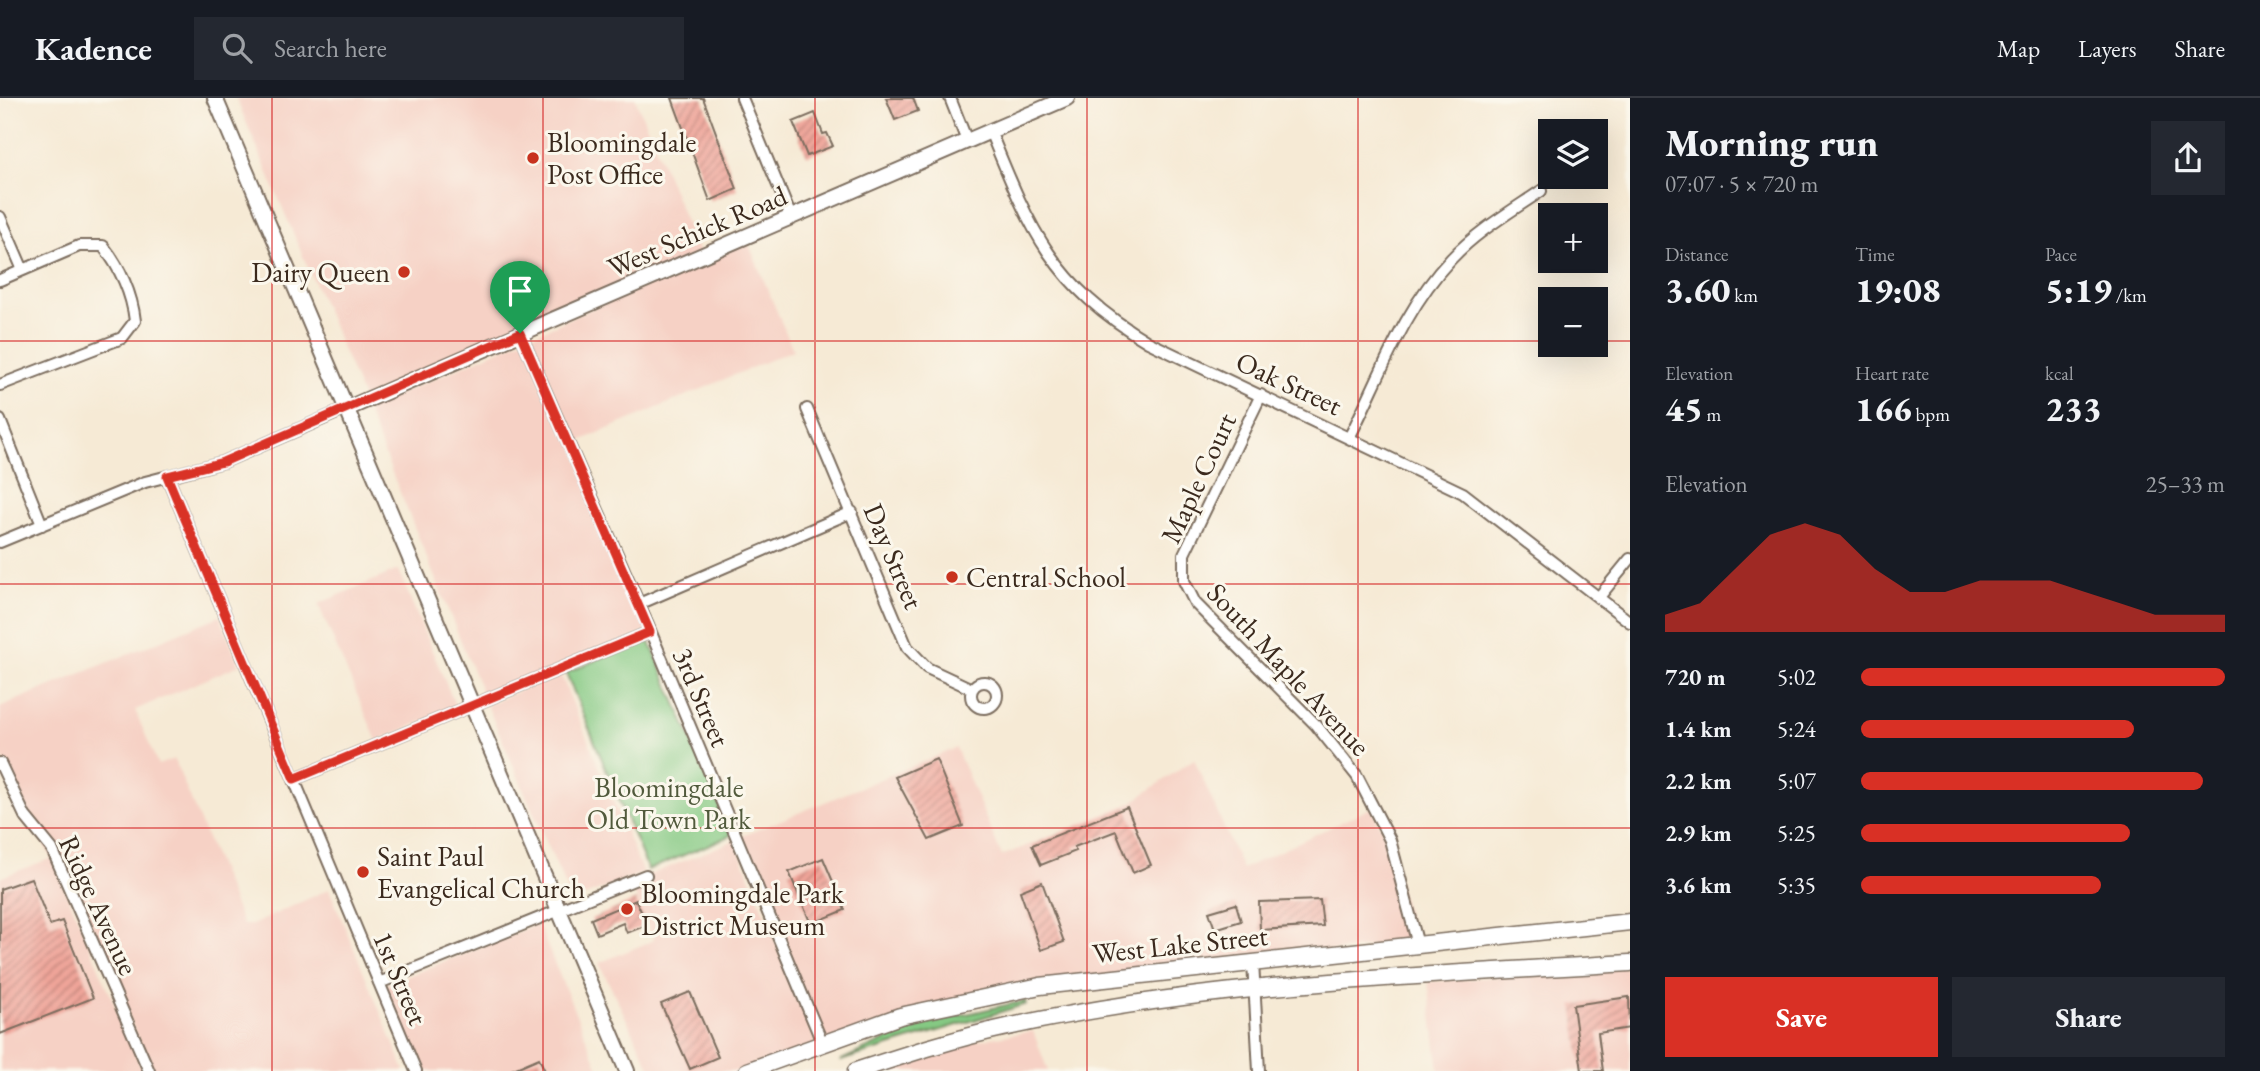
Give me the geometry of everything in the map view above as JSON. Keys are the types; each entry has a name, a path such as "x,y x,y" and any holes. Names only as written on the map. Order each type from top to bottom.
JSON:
{"main road":[{"path":"215,98 627,1071"},
{"name":"West Schick Road","path":"346,409 1067,98"},
{"name":"West Lake Street","path":"747,1071 900,1016 1040,986 1630,922"},
{"name":"West Lake Street","path":"856,1071 1004,1028 1254,990 1630,963"}],"street":[{"path":"742,98 791,217"},
{"path":"950,98 967,141"},
{"name":"Oak Street","path":"990,131 1026,218 1039,241 1062,273 1087,299 1118,324 1148,342 1350,436 1463,493 1630,622"},
{"path":"1350,436 1405,325 1436,275 1478,234 1541,191"},
{"path":"0,217 23,270"},
{"path":"0,280 79,246 103,246 113,258 133,302 135,321 122,338 0,385"},
{"name":"3rd Street","path":"520,333 639,604 822,1042"},
{"name":"Maple Court","path":"1184,581 1184,554 1261,395"},
{"path":"0,542 122,491 223,462 346,409"},
{"name":"Day Street","path":"807,410 907,647 927,668 972,689"},
{"path":"0,420 43,525"},
{"name":"1st Street","path":"167,476 416,1071"},
{"path":"639,604 852,513"},
{"path":"1599,597 1630,559"},
{"name":"South Maple Avenue","path":"1184,581 1195,603 1316,725 1357,776 1390,840 1418,945"},
{"path":"294,779 650,632"},
{"name":"Ridge Avenue","path":"0,763 25,816 52,849 149,1071"},
{"path":"379,984 646,874"},
{"path":"1253,962 1259,1071"}],"shaded area":[{"path":"236,98 635,98 699,253 363,398"},
{"path":"747,240 793,350 573,444 647,631 485,700 366,409"},
{"path":"398,570 456,707 377,741 318,604"},
{"path":"220,616 239,665 135,710 158,765 174,759 243,925 252,925 329,889 405,1071 152,1071 101,952 31,819 0,752 0,707"},
{"path":"560,673 643,873 572,901 487,705"},
{"path":"956,748 1002,856 1131,803 1194,759 1242,869 1371,808 1387,841 1414,942 1053,982 823,1044 740,837"},
{"path":"735,840 818,1048 756,1071 652,1071 599,963 654,940 630,883"},
{"path":"52,858 143,1071 0,1071 0,878"},
{"path":"538,924 600,1071 414,1071 378,988"},
{"path":"1630,967 1630,1071 1439,1071 1428,982"},
{"path":"1033,1031 1048,1071 877,1071 944,1046"}],"green space":[{"name":"Bloomingdale Old Town Park","path":"648,638 732,835 648,870 566,673"},
{"path":"1025,1001 1026,1004 840,1061 918,1025"}],"building":[{"path":"672,98 703,98 737,189 710,201"},
{"path":"886,98 913,98 918,111 895,120"},
{"path":"815,113 823,134 827,133 833,146 807,156 793,122"},
{"path":"936,759 963,826 929,840 895,777"},
{"path":"1127,807 1151,865 1133,873 1116,831 1074,847 1076,851 1041,865 1032,845"},
{"path":"823,858 845,910 811,924 789,872"},
{"path":"31,878 50,925 62,921 93,998 0,1034 0,889"},
{"path":"1042,882 1064,942 1041,950 1020,891"},
{"name":"Bloomingdale Park District Museum","path":"636,900 647,925 627,933 623,923 597,934 591,919"},
{"path":"1320,900 1323,926 1260,930 1259,902"},
{"path":"1236,904 1241,921 1215,929 1209,912"},
{"path":"690,992 718,1057 690,1069 661,1004"},
{"path":"1629,997 1630,1028 1598,1033 1603,1071 1582,1071 1573,1005"},
{"path":"539,1058 545,1071 509,1071"}],"place":[{"name":"Bloomingdale Post Office","path":"533,158"},
{"name":"Dairy Queen","path":"404,272"},
{"name":"Central School","path":"952,577"},
{"name":"Saint Paul Evangelical Church","path":"363,872"},
{"name":"Bloomingdale Park District Museum","path":"627,909"}],"route":[{"path":"520,333 650,632 294,779 167,476 223,462 520,333"}]}
